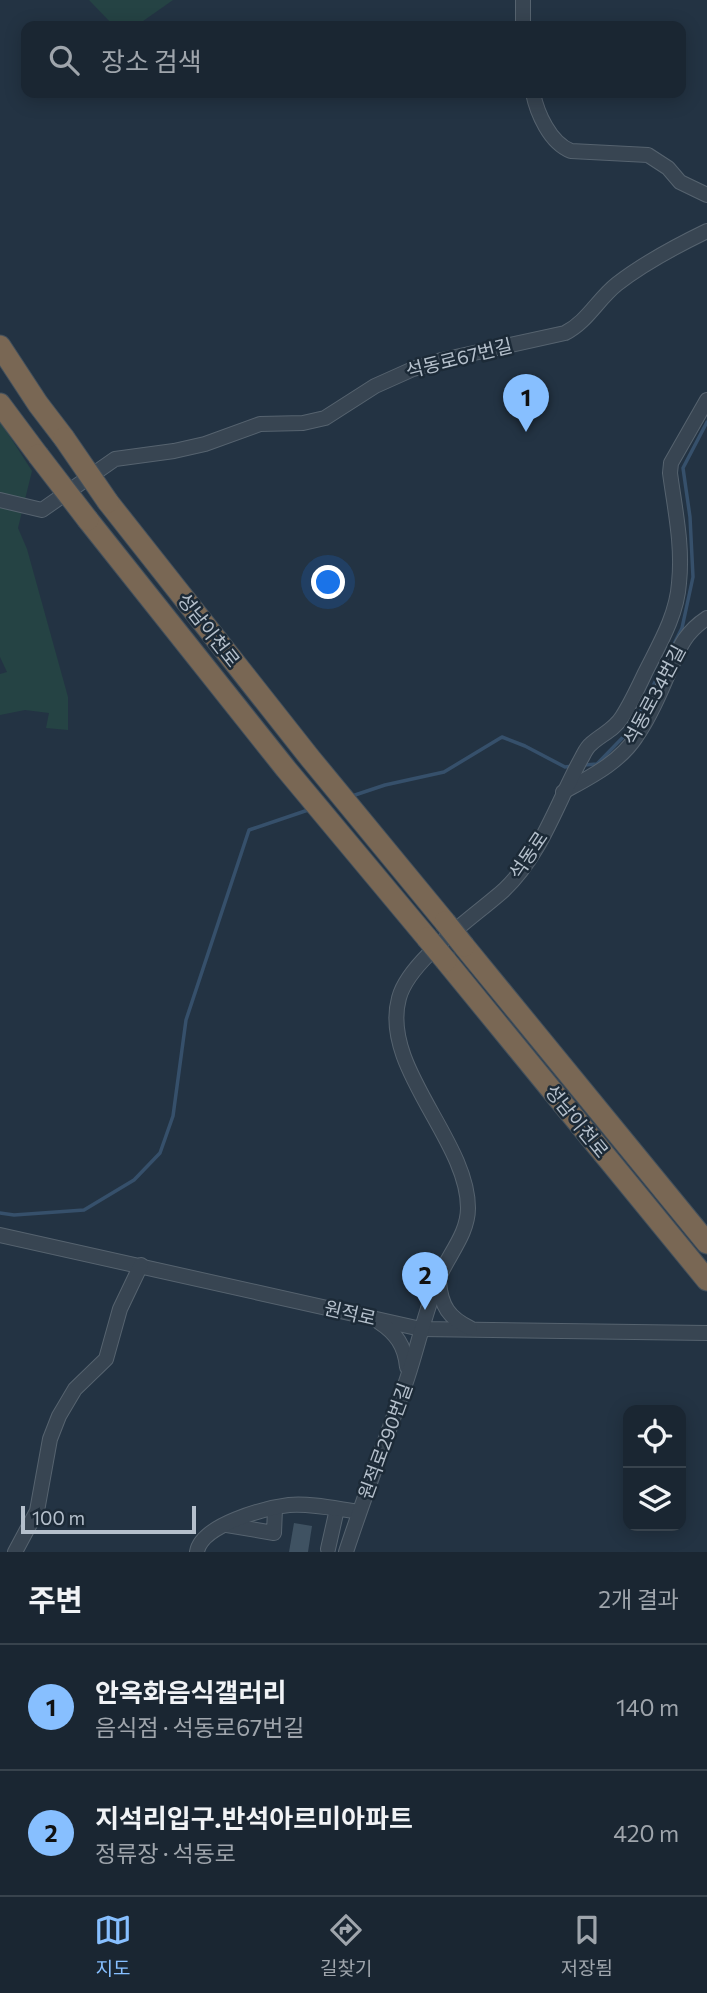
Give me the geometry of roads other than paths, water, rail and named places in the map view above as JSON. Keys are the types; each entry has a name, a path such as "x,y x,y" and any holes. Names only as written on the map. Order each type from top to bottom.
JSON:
{"highway":[{"name":"성남이천로","path":"0,346 108,502 310,758 707,1242"},
{"name":"성남이천로","path":"0,404 88,520 286,769 336,826 707,1280"}],"street":[{"path":"523,0 523,21"},
{"path":"535,98 540,115 564,148 648,155 668,167 680,182 707,195"},
{"name":"석동로67번길","path":"0,500 42,510 115,459 184,449 260,424 303,423 325,418 375,386 413,369 565,333 577,327 616,285 679,245 707,231"},
{"name":"석동로","path":"421,1329 438,1279 464,1229 468,1204 460,1167 434,1119 396,1034 399,996 416,966 522,870 589,745 615,727 624,714 667,629 679,586 679,536 671,463 707,400"},
{"name":"석동로34번길","path":"563,792 617,760 636,737 666,680 680,645 692,629 707,618"},
{"name":"원적로","path":"0,1235 421,1329 707,1333"},
{"path":"15,1552 37,1511 50,1439 58,1416 75,1389 106,1359 120,1309 141,1265"},
{"path":"438,1279 440,1297 445,1309 455,1321 475,1330"},
{"path":"375,1319 391,1330 401,1343 406,1354 408,1376"},
{"name":"원적로290번길","path":"346,1552 408,1376 421,1329"},
{"path":"197,1552 198,1544 223,1524 275,1508 290,1505 359,1513"},
{"path":"223,1524 274,1533 275,1508"},
{"path":"328,1549 337,1509"}],"waterway":[{"path":"584,765 597,764 632,728 682,628 693,577 690,517 683,468 707,422"},
{"path":"352,796 385,785 444,772 502,737 565,767 573,766"},
{"path":"0,1213 14,1215 84,1210 134,1180 160,1153 173,1116 186,1020 249,830 311,809"}],"place":[{"name":"안옥화음식갤러리","path":"526,432"},
{"name":"지석리입구.반석아르미아파트","path":"425,1310"}]}
